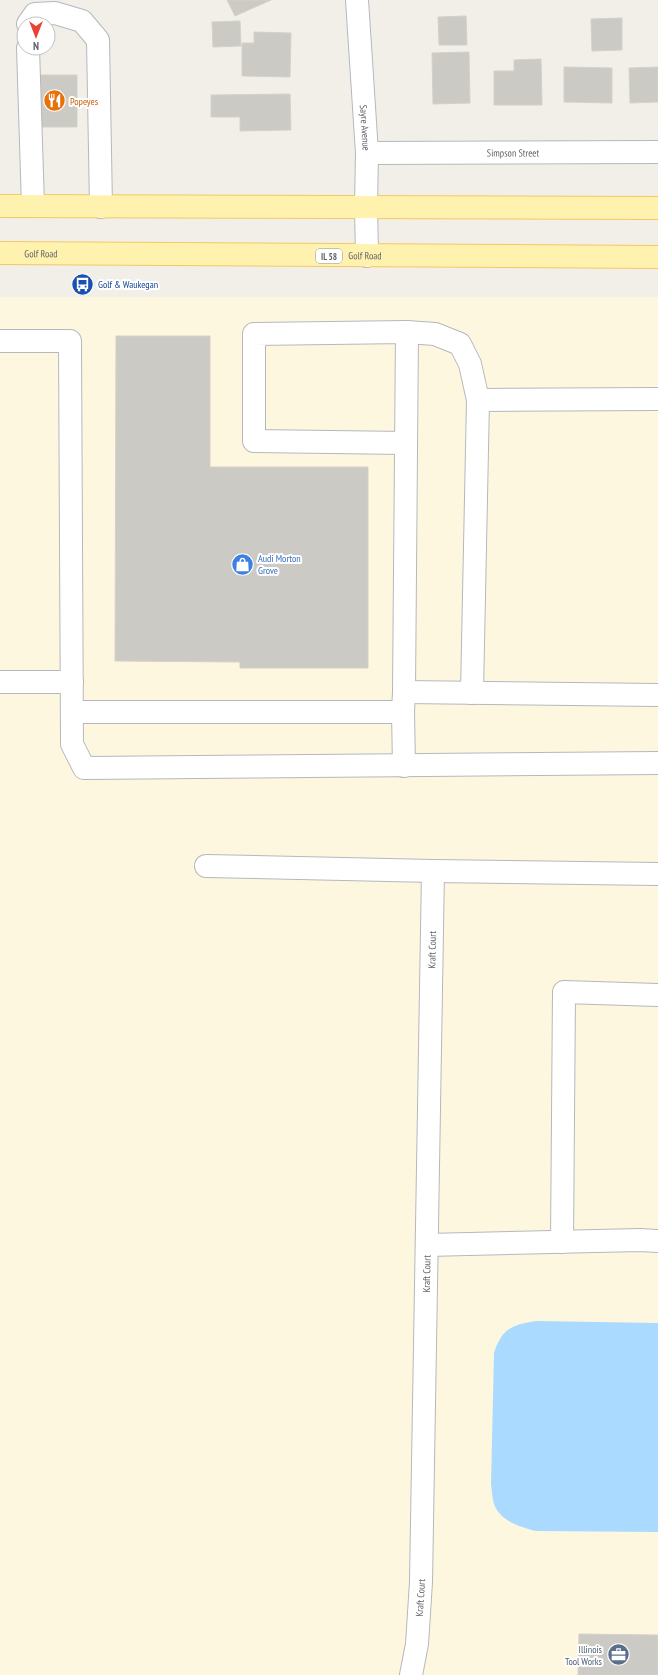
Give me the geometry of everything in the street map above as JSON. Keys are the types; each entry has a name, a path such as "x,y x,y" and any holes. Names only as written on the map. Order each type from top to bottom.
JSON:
{"main road":[{"path":"0,206 658,208"},
{"name":"Golf Road","path":"0,253 658,257"}],"street":[{"name":"Sayre Avenue","path":"357,0 367,153 366,256"},
{"path":"34,16 35,14 55,13 82,21 98,40 101,207"},
{"path":"28,56 33,206"},
{"name":"Simpson Street","path":"367,153 658,152"},
{"path":"404,766 403,702 407,332"},
{"path":"406,443 254,441 254,334 407,332 435,334 460,344 470,364 478,400 472,693"},
{"path":"0,341 70,341 72,744 84,768 658,763"},
{"path":"478,400 658,398"},
{"path":"0,682 72,682"},
{"path":"72,712 403,702 472,693 658,695"},
{"path":"206,866 658,874"},
{"name":"Kraft Court","path":"411,1675 417,1644 421,1582 433,871"},
{"path":"562,1242 564,992 658,995"},
{"path":"427,1245 658,1241"}],"shaded area":[{"path":"0,297 658,297 658,1675 0,1675"}],"water":[{"path":"536,1321 658,1323 658,1532 536,1531 511,1522 497,1510 493,1502 491,1484 494,1353 504,1333 509,1329 520,1324"}],"building":[{"path":"227,0 271,0 235,16"},
{"path":"466,16 467,45 439,45 438,17"},
{"path":"622,18 622,50 592,51 591,19"},
{"path":"240,21 241,46 213,47 212,22"},
{"path":"254,32 291,33 290,77 242,76 242,43 254,43"},
{"path":"469,52 470,103 433,104 432,53"},
{"path":"541,59 542,105 494,105 494,71 514,71 514,60"},
{"path":"564,67 612,68 612,103 564,102"},
{"path":"658,67 658,102 630,103 629,68"},
{"name":"Popeyes","path":"31,75 77,75 77,127 32,127"},
{"path":"290,94 291,130 240,131 240,117 211,117 211,95"},
{"name":"Audi Morton Grove","path":"116,336 210,336 210,467 368,467 368,668 240,668 240,662 115,661"},
{"name":"Illinois Tool Works","path":"579,1634 658,1635 658,1675 578,1675"}],"place":[{"name":"Popeyes","path":"54,101"},
{"name":"Golf & Waukegan","path":"83,284"},
{"name":"Audi Morton Grove","path":"242,564"},
{"name":"Illinois Tool Works","path":"618,1655"}]}
